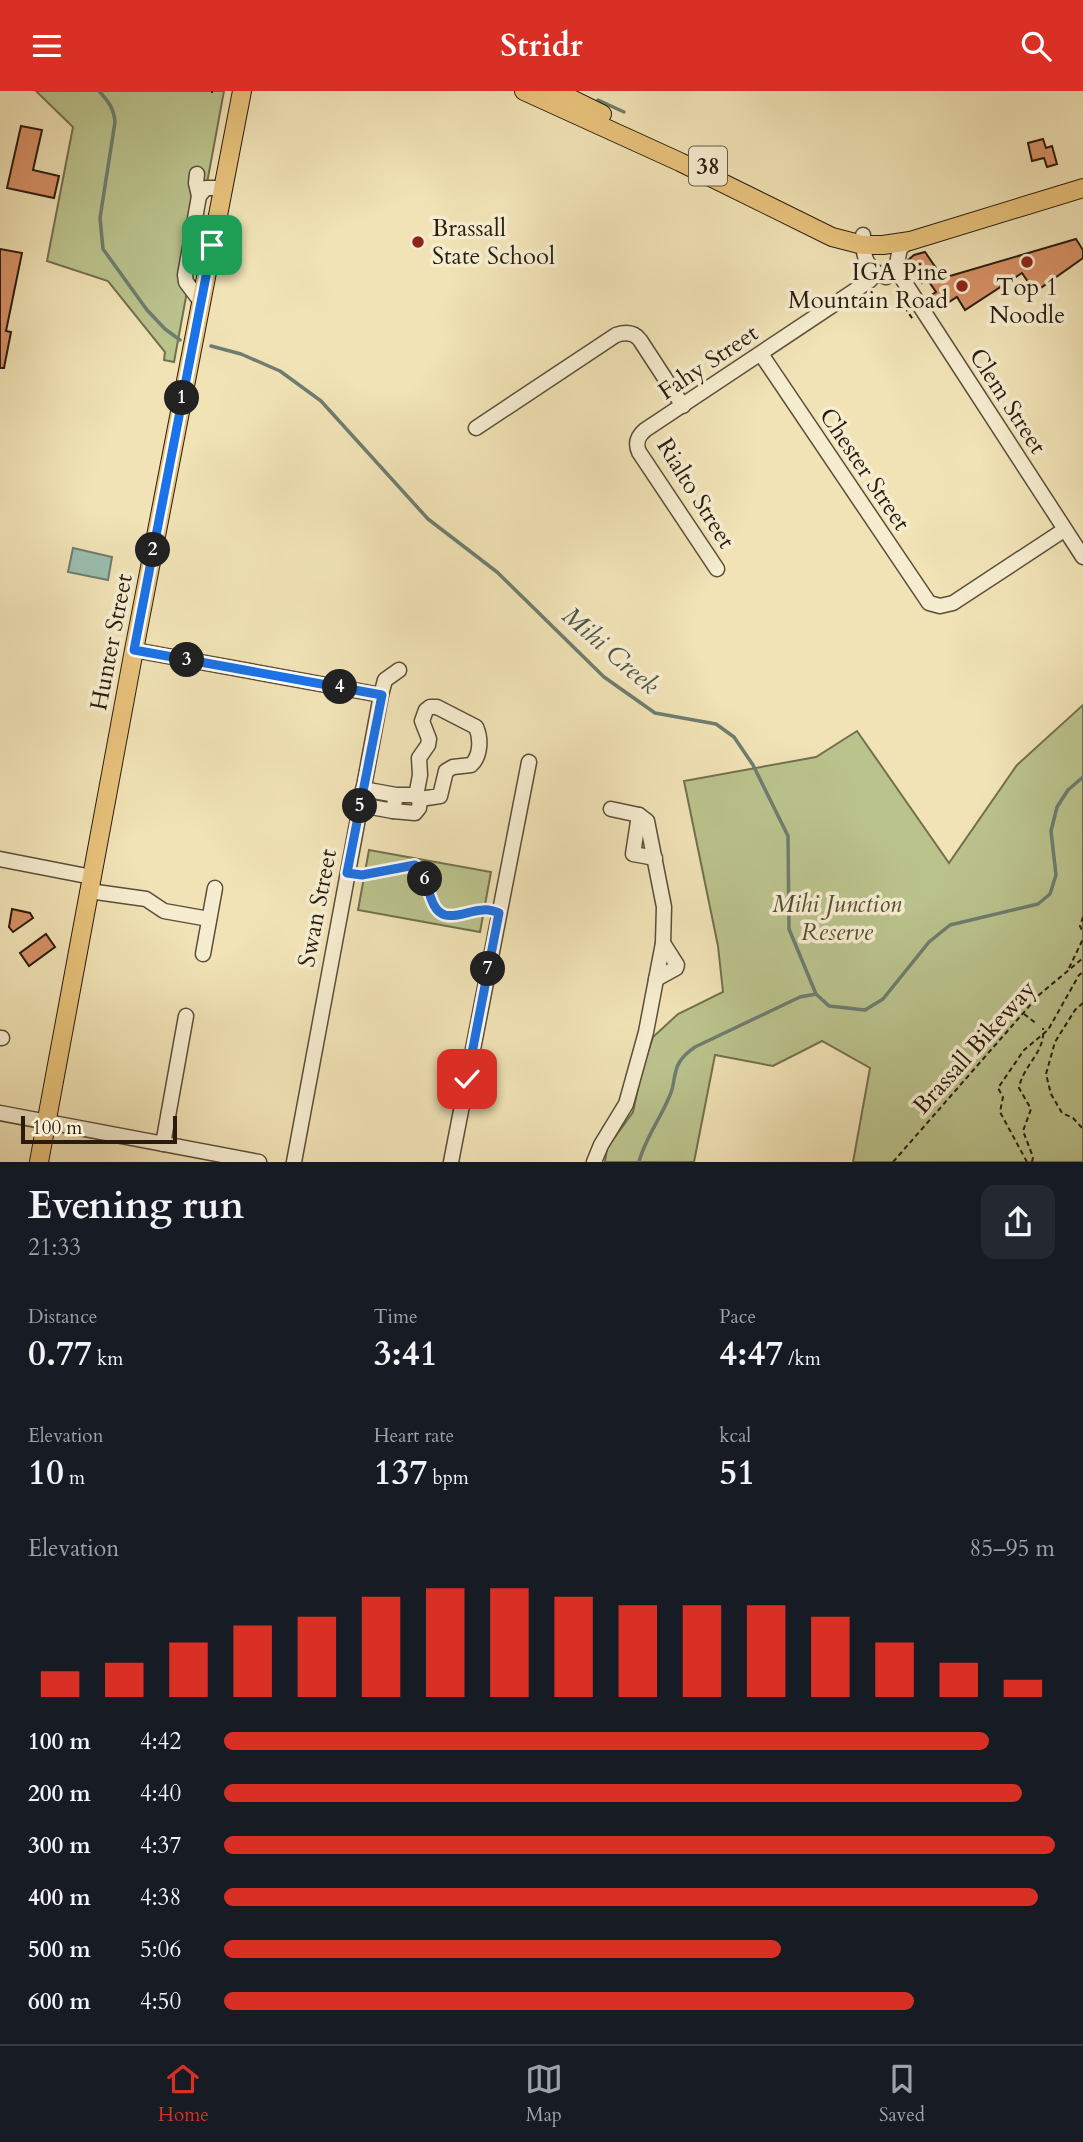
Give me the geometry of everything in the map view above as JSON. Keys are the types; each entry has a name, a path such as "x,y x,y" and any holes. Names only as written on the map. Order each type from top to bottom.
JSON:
{"main road":[{"name":"Hunter Street","path":"39,1162 201,302 209,191 242,91"},
{"name":"38","path":"524,91 577,102"},
{"name":"38","path":"555,91 822,223 863,240 898,249 1083,188"},
{"name":"38","path":"898,249 1083,178"}],"street":[{"path":"201,302 184,275 209,191"},
{"path":"863,240 865,259 876,274 886,277 898,249"},
{"name":"Clem Street","path":"898,249 1064,530 1083,557"},
{"name":"Fahy Street","path":"637,442 645,430 876,274"},
{"path":"476,428 616,335 629,333 640,339 683,406"},
{"name":"Chester Street","path":"761,354 924,599 935,606 953,603 1064,530"},
{"name":"Rialto Street","path":"637,442 639,452 717,569"},
{"path":"134,650 382,695"},
{"name":"Swan Street","path":"293,1162 385,680 399,670"},
{"path":"360,805 415,813 419,808 418,798 420,775 419,758 429,739 422,721 423,714 430,707 437,707 476,727 479,739 477,758 471,765 453,767 446,771 440,796 418,798 363,789"},
{"path":"451,1162 529,762"},
{"path":"393,811 396,795"},
{"path":"594,1162 626,1104 646,1032 663,943 664,907 647,821 639,815 611,809"},
{"path":"639,815 633,854 654,858"},
{"path":"0,859 146,899 164,911 209,919"},
{"path":"203,954 215,888"},
{"path":"163,1144 186,1016"},
{"path":"0,1113 163,1144 203,1157 259,1162"}],"path":[{"path":"347,873 362,875 415,865 423,875 436,908 443,914 453,916 486,909 499,913"},
{"path":"1083,917 1080,926 1083,933"},
{"path":"1068,969 1083,939"},
{"name":"Brassall Bikeway","path":"893,1162 1039,995 1083,958"},
{"path":"1032,1162 1033,1157 1023,1131 1031,1109 1020,1088 1024,1072 1037,1057 1044,1033 1083,972"},
{"path":"1083,1003 1075,1010 1055,1042 1045,1074 1051,1094 1062,1113 1083,1129"},
{"path":"1024,1013 1037,1024"},
{"path":"1043,1028 1044,1033"},
{"path":"1027,1162 1000,1112 1003,1097 998,1088 1024,1050 1044,1033"}],"green space":[{"path":"36,91 224,91 174,362 164,360 165,352 108,281 47,261 73,127"},
{"name":"Mihi Junction Reserve","path":"1083,705 1083,1162 853,1162 870,1068 822,1041 773,1066 715,1055 694,1162 605,1162 607,1148 633,1112 653,1037 678,1014 723,992 718,946 684,781 816,757 857,731 949,863 1017,765"},
{"path":"369,850 491,872 480,932 358,910"}],"shaded area":[{"path":"73,548 112,557 108,580 68,572"}],"building":[{"path":"21,126 42,130 33,170 59,176 54,198 7,188"},
{"path":"1043,139 1046,148 1052,146 1057,164 1047,167 1044,158 1032,161 1028,143"},
{"path":"1076,239 1083,250 1083,258 1035,292 1022,273 965,310 957,297 938,309 930,296 936,292 927,279 922,283 907,261 914,255 925,252 943,278"},
{"path":"0,249 22,253 6,331 11,332 4,368 0,368"},
{"path":"12,909 30,913 33,918 13,932 9,927"},
{"path":"46,934 55,947 29,966 20,953"}],"waterway":[{"name":"Mihi Creek","path":"99,91 110,105 115,122 100,218 103,249 147,310 180,340"},
{"path":"598,100 624,112"},
{"name":"Mihi Creek","path":"211,346 241,354 280,371 321,401 428,519 497,572 604,677 655,713 716,724 734,737 753,765 788,836 789,929 816,994 829,1006 865,1010 883,999 929,942 950,925 1038,904 1050,894 1056,875 1051,831 1057,807 1068,790 1083,777"},
{"path":"639,1162 672,1091 677,1067 686,1054 695,1047 800,997 816,994"}],"place":[{"name":"Brassall State School","path":"418,242"},
{"name":"Top 1 Noodle","path":"1027,262"},
{"name":"IGA Pine Mountain Road","path":"962,286"}],"route":[{"path":"212,245 134,650 382,695 347,873 362,875 415,865 423,875 436,908 443,914 453,916 486,909 499,913 467,1079"}]}
